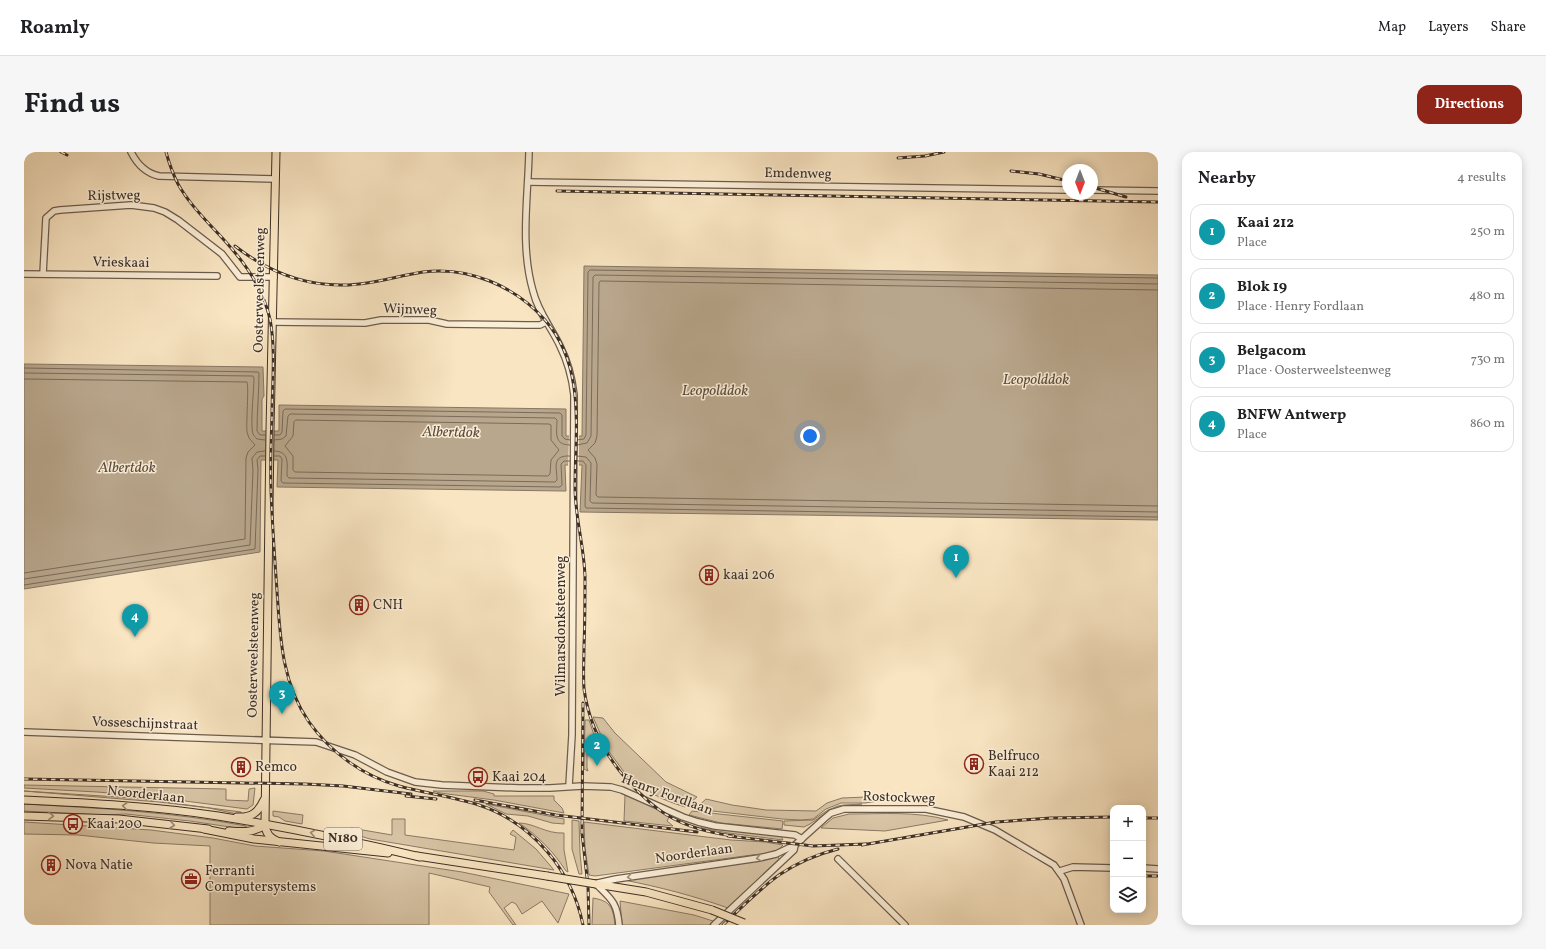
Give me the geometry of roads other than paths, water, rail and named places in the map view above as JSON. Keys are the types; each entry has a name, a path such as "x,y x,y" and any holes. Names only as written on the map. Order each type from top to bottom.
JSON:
{"main road":[{"name":"Oosterweelsteenweg","path":"265,825 270,430 276,152"},
{"path":"218,816 241,818 252,815 259,810 265,798"},
{"name":"Noorderlaan","path":"24,800 93,803 218,816 342,838 420,857"},
{"name":"Noorderlaan","path":"24,816 119,819 204,829 247,832 259,829 265,825"},
{"path":"265,825 266,832 269,836 279,842"},
{"name":"Noorderlaan","path":"204,829 279,842 420,857 646,892 712,910 746,924"}],"street":[{"path":"131,152 137,163 149,173 159,176 275,179"},
{"path":"529,152 525,253 533,293 546,322"},
{"name":"Emdenweg","path":"528,182 1062,190"},
{"path":"1098,190 1158,191"},
{"name":"Rijstweg","path":"44,274 46,218 50,214 60,210 131,205 154,208 171,215 222,254 240,277 274,277"},
{"name":"Vrieskaai","path":"24,274 217,276"},
{"name":"Wijnweg","path":"272,322 365,323 381,320 430,320 447,324 531,325 540,325 546,322"},
{"name":"Wilmarsdonksteenweg","path":"546,322 560,346 570,371 574,395 572,735 569,786"},
{"name":"Vosseschijnstraat","path":"24,732 266,741"},
{"name":"Henry Fordlaan","path":"266,741 310,742 323,744 355,755 406,780 429,784 546,788 569,786 611,787 622,790 683,817 698,822 715,826 796,835 802,839"},
{"name":"Rostockweg","path":"714,925 794,850 795,845 825,818 839,810 926,809 964,817 990,827 1054,865 1060,871"},
{"name":"Noorderlaan","path":"596,884 616,879 759,858 776,854 795,845"},
{"path":"838,859 905,925"},
{"path":"1081,925 1068,888 1060,871 1074,867 1110,868"},
{"path":"1146,868 1158,869"},
{"path":"596,884 615,904 619,925"}],"water":[{"name":"Leopolddok","path":"584,266 1158,275 1158,520 580,512 582,465 565,465 566,491 277,487 278,460 261,460 260,552 24,589 24,364 263,367 264,396 262,399 262,431 279,431 279,405 566,409 566,436 582,436"}],"railway":[{"path":"61,152 67,155"},
{"path":"166,152 174,176 185,195 239,258 254,280 261,292 270,319 273,343 271,481 280,634 286,671 299,706 309,722 327,744 361,770 386,782 399,786 479,805 499,813 533,837 547,852 570,886 578,905 583,925"},
{"path":"898,158 925,156 944,152"},
{"path":"1011,171 1039,174 1062,180"},
{"path":"1098,189 1126,197"},
{"path":"557,191 1158,202"},
{"path":"235,246 247,255 273,270 300,280 329,285 354,285 423,272 457,272 490,281 505,288 520,297 545,320 558,338 567,358 573,378 576,422 575,498 585,576 584,689 586,702 594,727 605,750 619,771 637,791 656,808 691,826 734,836"},
{"path":"583,703 582,833 588,886 589,925"},
{"path":"24,779 305,784 343,786 411,794"},
{"path":"406,796 436,799"},
{"path":"475,800 556,815 697,832"},
{"path":"862,845 996,822 1051,818 1110,817"},
{"path":"1146,818 1158,818"},
{"path":"728,836 813,846 866,844"},
{"path":"723,925 774,878 802,862 838,849"},
{"path":"1146,876 1158,876"}],"place":[{"name":"kaai 206","path":"709,575"},
{"name":"Kaai 212","path":"956,578"},
{"name":"CNH","path":"359,605"},
{"name":"BNFW Antwerp","path":"135,637"},
{"name":"Belgacom","path":"282,714"},
{"name":"Belfruco Kaai 212","path":"974,764"},
{"name":"Blok 19","path":"597,766"},
{"name":"Remco","path":"241,767"},
{"name":"Kaai 204","path":"478,777"},
{"name":"Kaai 200","path":"73,824"},
{"name":"Nova Natie","path":"51,865"},
{"name":"Ferranti Computersystems","path":"191,879"}],"water label":[{"name":"Albertdok","path":"451,433"},
{"name":"Albertdok","path":"127,468"}]}
